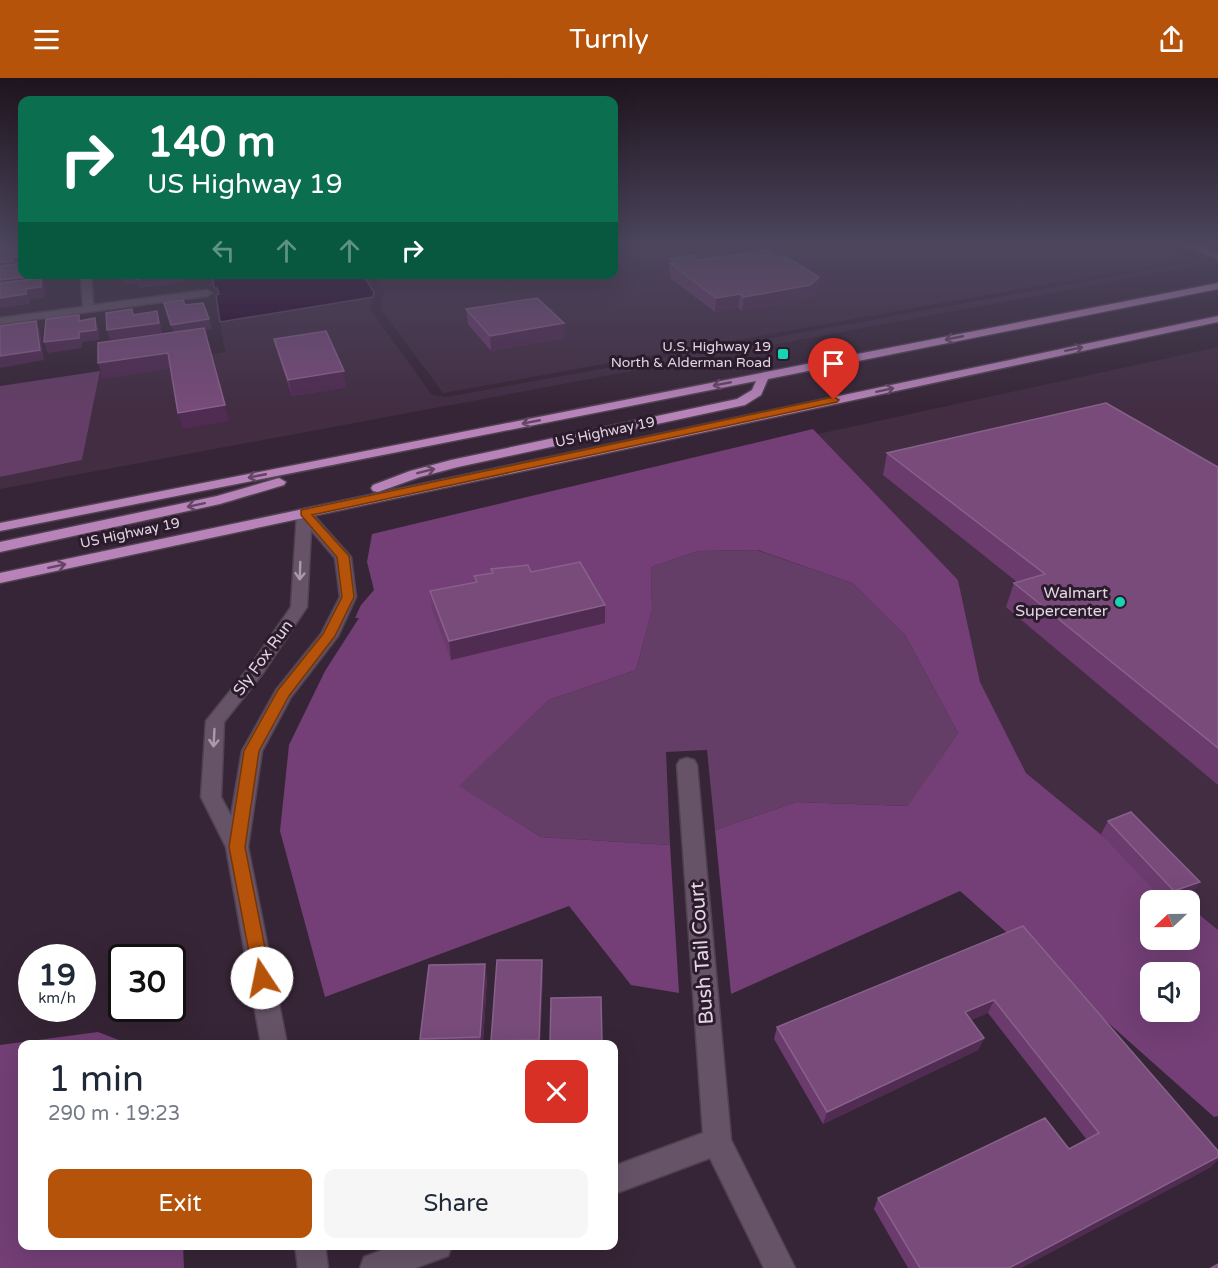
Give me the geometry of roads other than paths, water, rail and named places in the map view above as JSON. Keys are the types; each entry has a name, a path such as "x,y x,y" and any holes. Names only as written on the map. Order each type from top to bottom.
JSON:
{"highway":[{"name":"US Highway 19","path":"0,527 1155,299"},
{"name":"US Highway 19","path":"0,578 1218,319"},
{"path":"332,507 415,474 741,402 761,390 763,376"},
{"path":"0,547 220,500 352,457"}],"street":[{"path":"87,299 88,309"},
{"path":"0,321 166,299"},
{"name":"Sly Fox Run","path":"273,1040 237,847 211,797 215,721 257,669 299,607 304,513"},
{"name":"Sly Fox Run","path":"237,847 252,751 283,694 329,636 348,597 343,556 304,513"},
{"name":"Bush Tail Court","path":"687,765 717,1142"},
{"path":"618,1179 717,1142 780,1268"},
{"path":"311,1250 313,1268"},
{"path":"375,1268 424,1250"}],"place":[{"name":"U.S. Highway 19 North & Alderman Road","path":"783,354"},
{"name":"Walmart Supercenter","path":"1120,602"}]}
